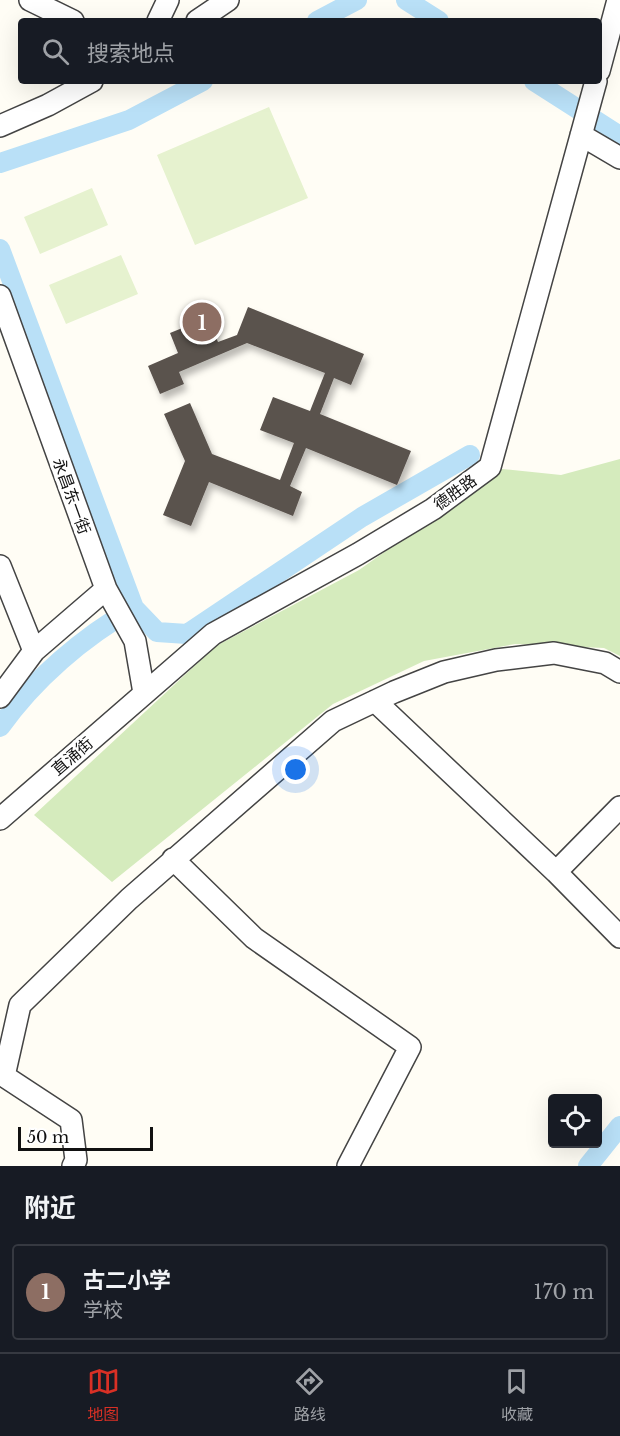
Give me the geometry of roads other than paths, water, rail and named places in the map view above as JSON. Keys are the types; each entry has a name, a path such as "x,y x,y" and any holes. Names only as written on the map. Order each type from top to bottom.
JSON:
{"street":[{"path":"30,0 63,11"},
{"path":"159,18 168,0"},
{"path":"201,18 228,0"},
{"path":"602,59 618,0"},
{"path":"0,126 48,105 86,84"},
{"name":"德胜路","path":"144,693 213,634 358,554 433,508 490,467 595,84"},
{"path":"581,135 620,158"},
{"name":"永昌东一街","path":"0,296 106,590 135,640 144,693"},
{"path":"0,566 34,651"},
{"path":"0,697 34,651 106,590"},
{"path":"73,1166 76,1160 71,1120 4,1076 20,1005 173,859 333,721 444,672 496,660 554,653 605,663 620,672"},
{"name":"直涌街","path":"0,819 144,693"},
{"path":"375,701 556,872 620,937"},
{"path":"556,872 620,807"},
{"path":"173,859 254,938 410,1047 348,1166"}],"waterway":[{"path":"323,18 357,0"},
{"path":"406,0 434,18"},
{"path":"0,163 129,120 197,84"},
{"path":"539,84 620,136"},
{"path":"0,249 134,608 157,632 187,634 362,517 470,455"},
{"path":"0,727 28,692 61,660 96,632 134,608"},
{"path":"588,1166 620,1126"}],"place":[{"name":"古二小学","path":"202,322"}]}
